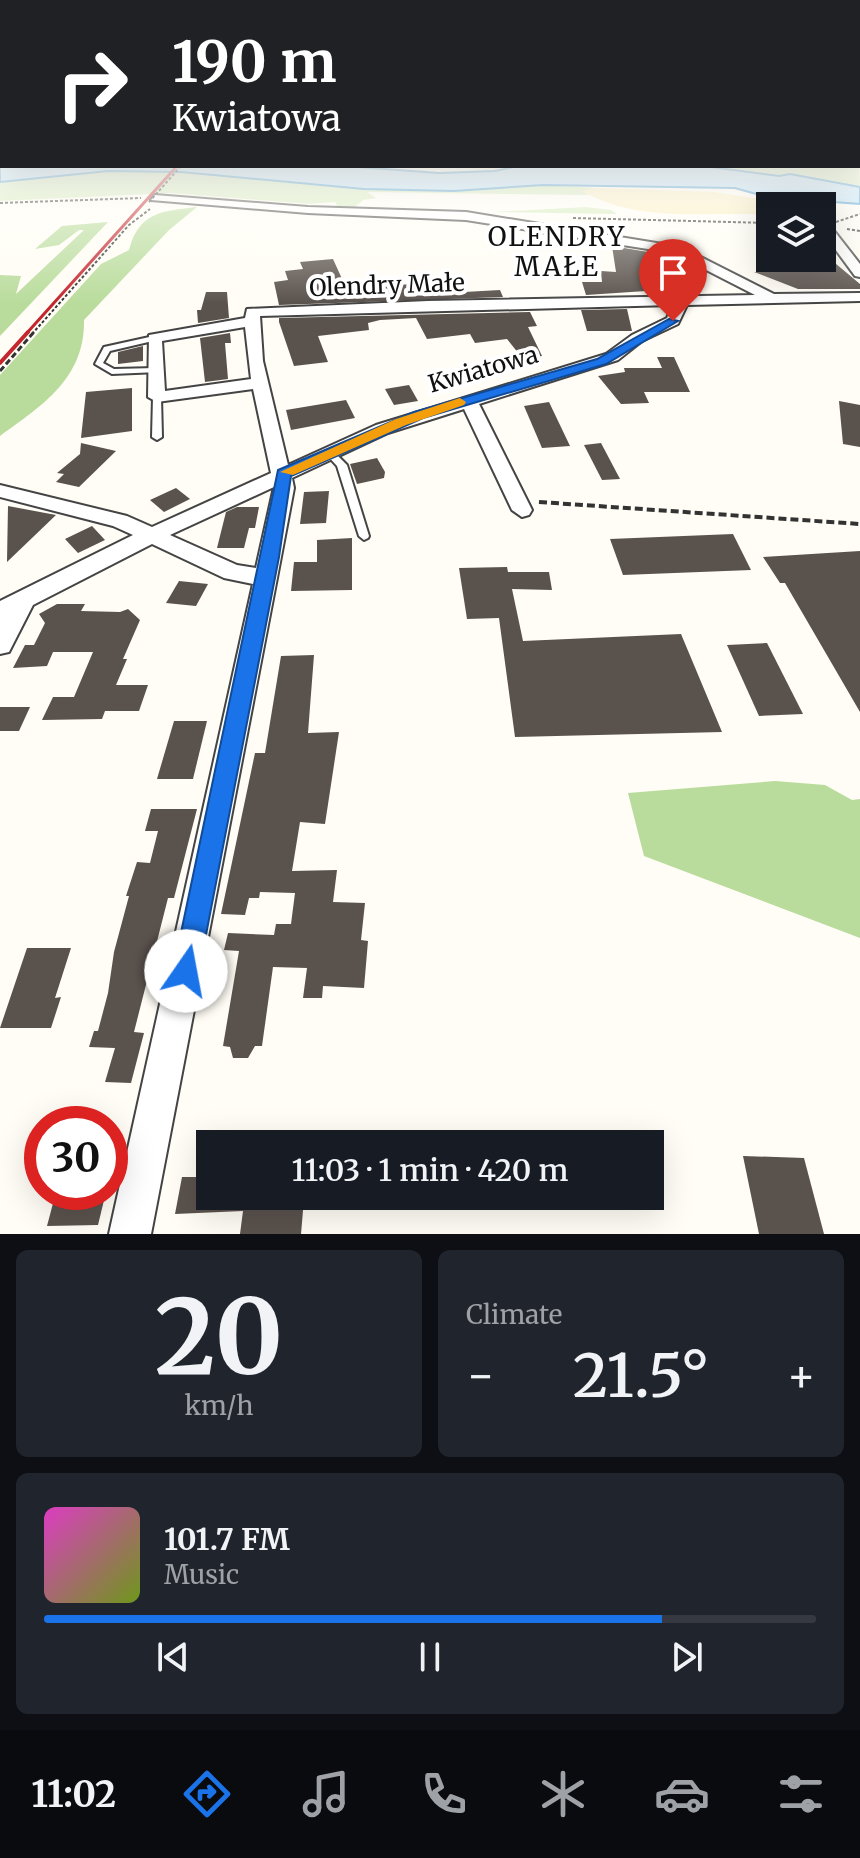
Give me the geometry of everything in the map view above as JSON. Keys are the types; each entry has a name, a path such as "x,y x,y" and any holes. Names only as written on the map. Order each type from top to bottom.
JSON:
{"street":[{"path":"152,200 466,216 676,250 772,297"},
{"path":"836,233 860,273"},
{"name":"Olendry Małe","path":"154,338 252,317 772,297 860,297"},
{"name":"Kwiatowa","path":"0,611 284,473 401,422 612,357 637,338 673,321 681,300"},
{"path":"130,1234 284,488 284,473 261,383 252,317"},
{"path":"154,338 157,397 261,383"},
{"path":"468,400 518,503"},
{"path":"0,491 81,509 154,536 232,572 266,578"},
{"path":"0,645 24,599"}],"lane":[{"path":"154,338 107,349 99,364 112,372 156,370"},
{"path":"157,397 157,437"},
{"path":"330,453 342,465 364,536"}],"path":[{"path":"0,371 129,225 151,208 146,205 162,189"},
{"path":"0,203 152,200"},
{"path":"836,221 860,214"},
{"path":"572,218 756,223"},
{"path":"518,503 860,524"}],"green space":[{"path":"0,189 454,191 593,189 583,191 588,195 367,192 376,198 363,200 354,208 338,207 335,202 310,204 171,193 0,201"},
{"path":"197,207 169,230 84,320 77,358 58,388 0,436 0,375 101,264 129,250 133,237 146,220 164,212"},
{"path":"586,207 611,210 617,214 492,212"},
{"path":"108,222 0,336 0,275 21,276 16,294 84,230 79,230 59,245 35,249 62,226"},
{"path":"775,781 825,785 852,800 860,799 860,938 644,856 628,793"}],"sand":[{"path":"612,189 714,192 756,198 756,215 650,212 604,201 582,191"}],"water":[{"path":"360,189 490,189 364,189"},
{"path":"737,189 860,189 860,204 836,202 836,192 756,194"}],"building":[{"path":"612,246 666,255 689,293 662,293 661,290 586,295 582,282 602,282 601,271 616,272"},
{"path":"333,259 348,292 378,289 380,285 426,284 428,294 500,290 503,297 279,305 274,282 288,280 285,271 303,269 300,262"},
{"path":"836,264 860,284 860,289 798,289 754,272 836,272"},
{"path":"206,292 227,292 229,318 198,323 197,310 201,310"},
{"path":"627,309 632,331 587,331 581,310"},
{"path":"530,312 537,326 528,327 542,356 523,359 507,339 475,343 470,334 427,339 416,318 380,320 368,323 369,330 318,336 328,362 294,366 279,322 279,318"},
{"path":"230,333 231,343 225,343 228,379 205,382 200,338"},
{"path":"143,346 143,361 118,364 118,352"},
{"path":"657,357 674,357 690,392 644,392 649,403 621,404 598,376 625,372 624,368 662,368"},
{"path":"409,385 418,401 394,405 385,389"},
{"path":"132,388 132,431 81,438 86,392"},
{"path":"346,400 355,418 291,430 286,410"},
{"path":"839,401 860,405 860,447 843,444"},
{"path":"549,402 570,446 542,448 524,406"},
{"path":"81,443 116,451 79,487 56,482 64,474 57,473 80,454"},
{"path":"601,443 620,479 602,480 584,445"},
{"path":"377,458 385,472 384,478 357,484 350,464"},
{"path":"176,488 190,499 164,512 150,500"},
{"path":"329,491 326,523 300,524 304,492"},
{"path":"8,506 56,515 7,562"},
{"path":"237,507 259,507 255,528 249,528 244,548 217,548 226,512"},
{"path":"92,526 105,540 78,553 65,539"},
{"path":"733,534 751,570 623,575 610,539"},
{"path":"352,538 352,590 291,591 294,562 317,562 317,540"},
{"path":"860,551 860,712 785,583 780,583 763,557"},
{"path":"507,567 508,572 549,572 552,590 512,589 523,641 681,634 722,732 515,737 499,618 467,619 459,568"},
{"path":"179,581 208,584 196,606 166,603"},
{"path":"57,604 85,604 81,611 120,612 128,609 140,620 123,659 127,659 116,685 148,685 139,711 105,711 102,719 42,720 53,697 74,697 93,652 53,652 47,666 13,668 25,645 34,645 45,623 39,614"},
{"path":"767,643 803,714 759,716 727,645"},
{"path":"314,655 308,733 339,732 325,824 300,822 292,871 337,870 333,902 365,903 361,940 368,941 364,988 323,986 322,998 303,998 307,968 273,967 262,1046 255,1046 248,1058 233,1058 230,1047 223,1046 239,951 224,950 228,933 274,935 276,924 291,924 295,893 260,892 259,898 249,898 245,915 221,914 255,753 265,753 281,656"},
{"path":"0,707 30,707 19,731 0,731"},
{"path":"174,721 207,721 193,779 157,779"},
{"path":"151,809 197,809 174,898 168,898 134,1032 144,1033 131,1083 105,1082 115,1048 89,1047 94,1031 98,1031 108,993 114,952 129,896 126,896 137,862 150,863 158,831 145,831"},
{"path":"27,948 71,948 55,998 61,997 51,1028 0,1028"},
{"path":"743,1156 804,1158 824,1234 759,1234"},
{"path":"182,1177 196,1177 196,1210 303,1210 301,1234 240,1234 243,1211 175,1214"},
{"path":"51,1210 102,1210 98,1225 47,1226"}],"railway":[{"path":"26,334 157,189"},
{"path":"0,363 28,332"}],"slow traffic":[{"path":"288,472 382,429 460,402"}],"district":[{"name":"OLENDRY MAŁE","path":"557,251"}],"route":[{"path":"186,971 271,557 284,473 419,415 612,357 637,338 673,321"}]}
